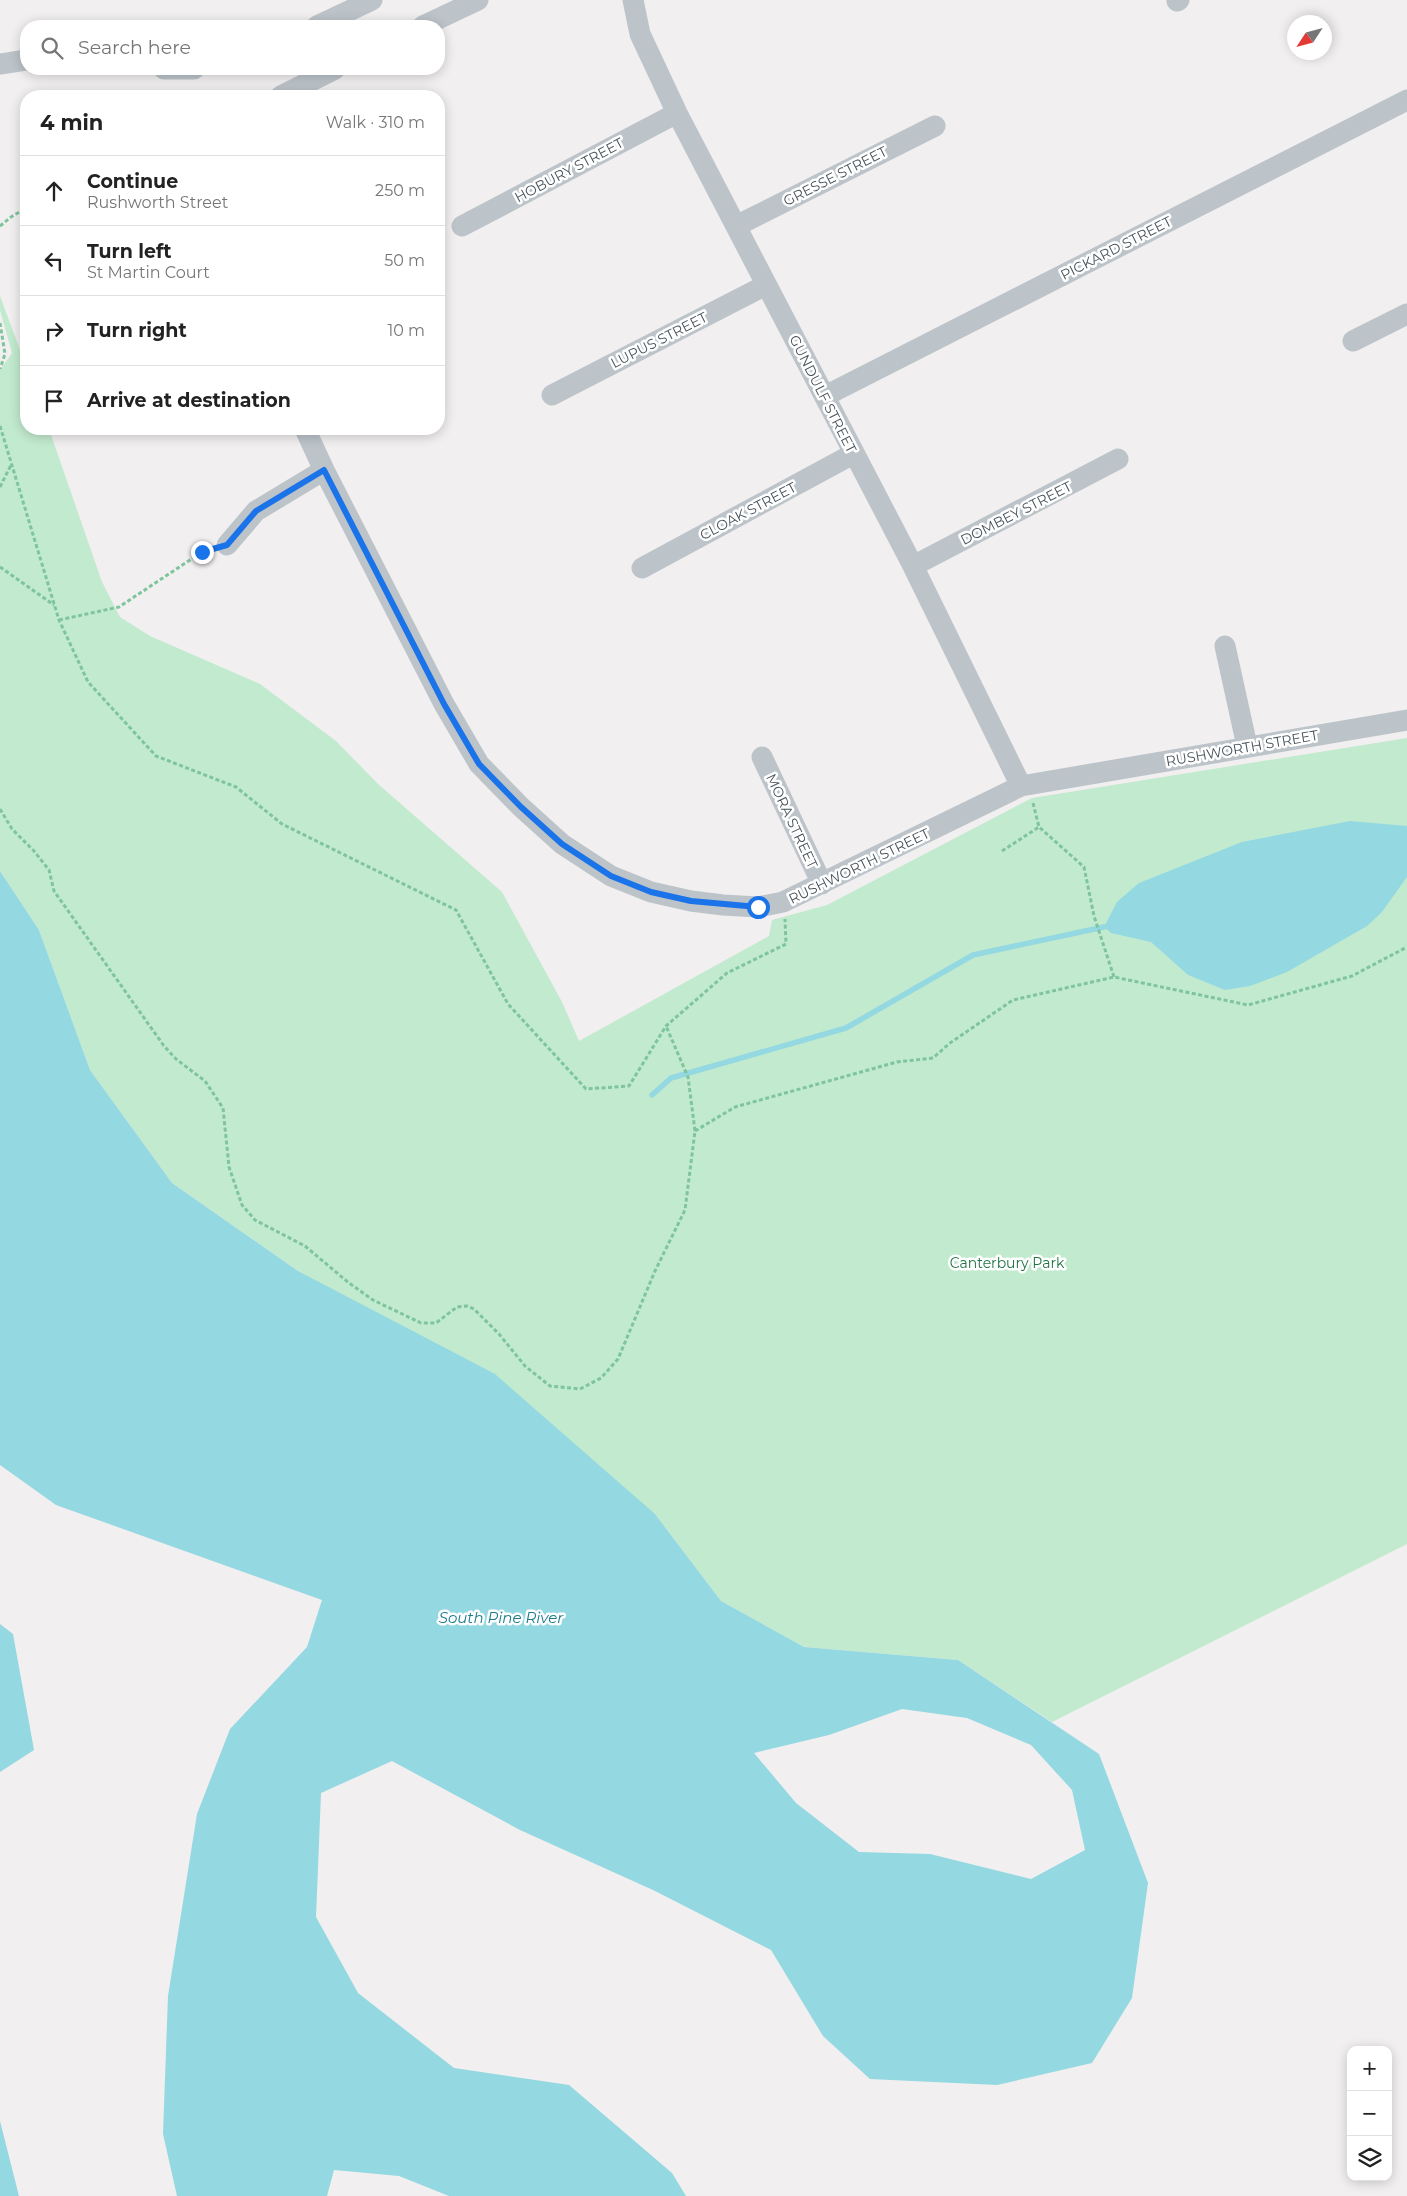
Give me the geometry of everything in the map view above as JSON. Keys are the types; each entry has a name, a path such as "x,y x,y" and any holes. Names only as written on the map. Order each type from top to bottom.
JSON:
{"street":[{"path":"330,20 372,0"},
{"path":"436,20 478,0"},
{"name":"GUNDULF STREET","path":"633,0 640,34 677,113 913,566 1027,793"},
{"path":"0,64 20,61"},
{"path":"293,90 324,75"},
{"name":"PICKARD STREET","path":"825,396 1407,100"},
{"name":"HOBURY STREET","path":"462,226 677,113"},
{"name":"GRESSE STREET","path":"736,226 935,126"},
{"name":"LUPUS STREET","path":"552,395 766,285"},
{"path":"1353,341 1407,314"},
{"name":"RUSHWORTH STREET","path":"308,435 444,704 479,764 521,807 562,844 611,876 651,892 691,901 723,905 758,907 784,902 1027,793 1247,746 1407,720"},
{"name":"CLOAK STREET","path":"642,568 853,454"},
{"name":"DOMBEY STREET","path":"913,566 1118,460"},
{"path":"227,545 256,511 324,470"},
{"path":"1225,646 1247,746"},
{"name":"MORA STREET","path":"762,757 822,884"}],"path":[{"path":"0,226 10,216 20,211"},
{"path":"0,323 5,354 0,369"},
{"path":"0,426 59,620 88,682 156,756 236,787 282,824 456,910 508,1004 586,1089 629,1086 666,1026 727,973 786,944 784,902"},
{"path":"0,487 12,464"},
{"path":"59,620 119,607 202,552 227,545"},
{"path":"0,567 55,605"},
{"path":"1027,793 1039,827 1084,867 1094,916 1114,977"},
{"path":"0,809 12,829 34,851 49,870 54,891 164,1046 176,1059 205,1081 223,1108 229,1167 242,1205 255,1220 305,1246 349,1283 373,1300 414,1320 422,1323 436,1323 456,1307 467,1306 474,1308 499,1334 525,1366 550,1386 580,1389 601,1378 618,1359 655,1271 685,1210 694,1131 688,1077 666,1026"},
{"path":"1002,851 1039,827"},
{"path":"694,1131 735,1107 897,1062 934,1058 950,1043 1013,1000 1114,977 1248,1005 1309,986 1352,976 1407,947"}],"green space":[{"name":"Canterbury Park","path":"0,296 20,350 20,435 51,435 102,582 120,617 150,636 260,684 336,741 378,784 502,892 562,1002 579,1041 769,936 772,920 827,905 1032,798 1407,738 1407,1544 1052,1722 958,1660 804,1647 721,1601 655,1514 172,1183 90,1070 39,930 0,871 0,370 12,353 0,310"}],"water":[{"path":"1350,821 1407,826 1407,877 1382,912 1367,926 1287,972 1250,986 1225,990 1188,975 1151,942 1111,933 1104,927 1117,902 1139,883 1242,842"},
{"name":"South Pine River","path":"0,871 39,930 90,1070 172,1183 298,1271 495,1374 655,1514 721,1601 804,1647 958,1660 1099,1754 1148,1883 1132,1998 1092,2063 997,2085 870,2079 823,2036 771,1950 653,1890 520,1830 392,1761 321,1793 316,1917 358,1993 454,2068 569,2085 672,2173 686,2196 449,2196 399,2176 334,2170 327,2196 177,2196 163,2134 168,1996 197,1814 230,1729 307,1647 322,1600 56,1505 0,1465","holes":["902,1709 967,1718 1031,1745 1072,1790 1085,1850 1031,1879 930,1854 859,1852 796,1803 754,1753 829,1735"]},
{"path":"0,1624 13,1634 34,1750 0,1772"},
{"path":"0,2121 19,2196 0,2196"}],"waterway":[{"path":"652,1095 671,1078 846,1028 973,955 1104,927"}],"route":[{"path":"202,552 227,545 256,511 324,470 444,704 479,764 521,807 562,844 611,876 651,892 691,901 758,907"}]}
